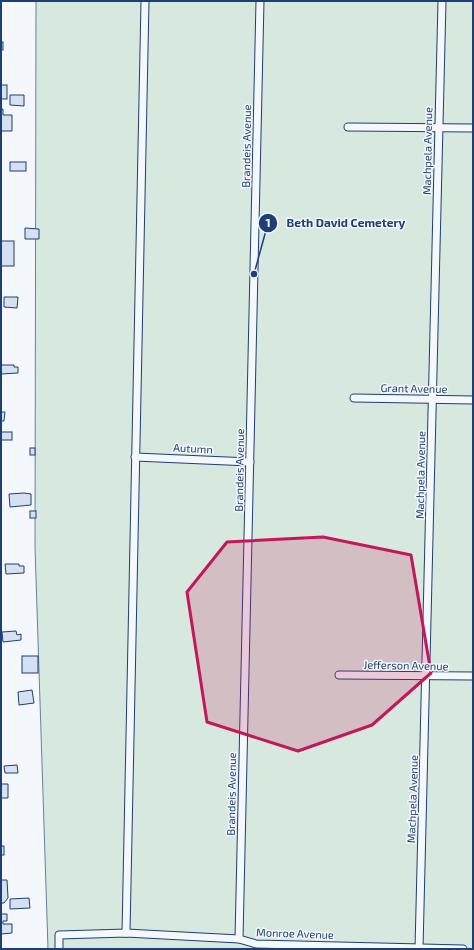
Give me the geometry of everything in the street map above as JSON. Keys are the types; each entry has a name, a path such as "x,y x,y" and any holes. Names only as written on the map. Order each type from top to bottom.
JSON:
{"lane":[{"path":"126,933 144,1"},
{"name":"Brandeis Avenue","path":"239,939 260,1"},
{"name":"Machpela Avenue","path":"419,948 442,1"},
{"path":"348,127 473,128"},
{"name":"Grant Avenue","path":"354,398 473,400"},
{"name":"Autumn","path":"135,456 250,462"},
{"name":"Jefferson Avenue","path":"339,675 473,676"},
{"name":"Monroe Avenue","path":"59,949 58,935 126,933 239,939 256,947 463,949"}],"highlighted area":[{"path":"323,537 411,555 431,673 372,725 298,751 207,722 187,592 227,542"}],"shaded area":[{"path":"36,1 473,1 473,949 48,949 35,547"}],"building":[{"path":"1,42 3,42 3,50 1,50"},
{"path":"1,85 7,85 7,99 1,99"},
{"path":"10,95 24,95 24,106 10,105"},
{"path":"1,109 3,109 3,115 12,115 12,131 1,131"},
{"path":"10,162 26,162 26,171 10,171"},
{"path":"25,228 39,229 39,239 25,239"},
{"path":"1,241 14,241 14,266 1,266"},
{"path":"4,297 18,297 17,308 4,307"},
{"path":"1,365 14,365 14,367 18,367 18,373 1,374"},
{"path":"1,412 5,412 4,421 1,421"},
{"path":"1,432 12,432 12,440 1,440"},
{"path":"30,448 35,448 35,455 30,455"},
{"path":"9,494 31,494 31,505 10,507"},
{"path":"30,511 36,511 36,518 30,518"},
{"path":"5,564 19,564 19,566 24,566 24,573 6,574"},
{"path":"16,631 17,635 21,634 21,640 3,642 2,632"},
{"path":"22,656 38,656 38,673 22,673"},
{"path":"32,690 34,703 19,705 18,692"},
{"path":"17,765 18,773 5,773 4,766"},
{"path":"1,784 8,784 8,798 1,798"},
{"path":"1,846 4,846 4,855 1,855"},
{"path":"1,880 7,880 8,898 4,903 1,903"},
{"path":"29,898 30,908 10,909 10,899"},
{"path":"1,914 7,914 7,921 3,921 3,924 12,924 12,933 1,934"}],"place":[{"name":"Beth David Cemetery","path":"254,274"}]}
